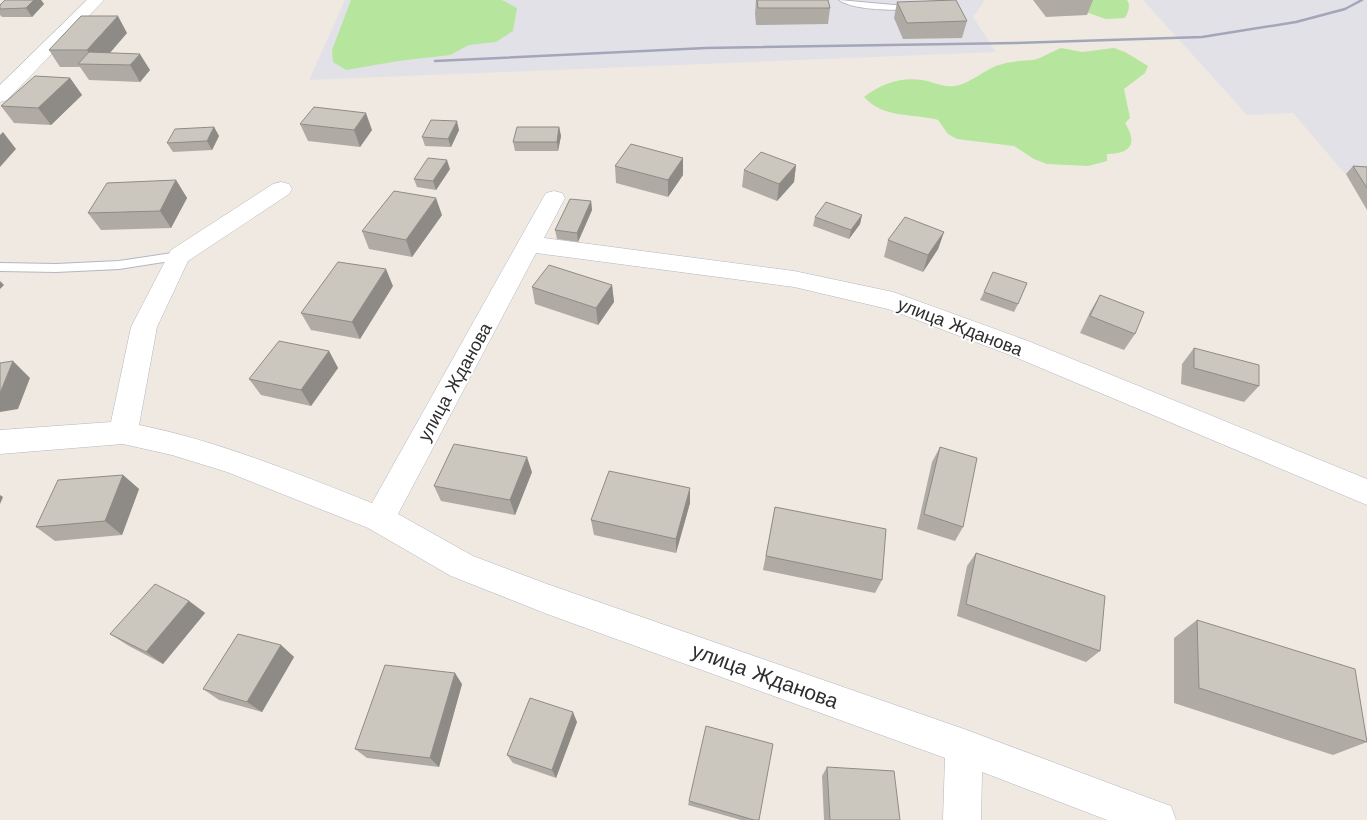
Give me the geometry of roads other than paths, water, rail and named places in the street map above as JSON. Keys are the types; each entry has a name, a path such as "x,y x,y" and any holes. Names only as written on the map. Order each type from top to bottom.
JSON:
{"street":[{"path":"0,96 96,0"},
{"path":"123,432 144,327 179,256 281,190"},
{"name":"улица Жданова","path":"379,520 554,198"},
{"name":"улица Жданова","path":"530,244 794,278 893,301 1019,348 1367,492"},
{"name":"улица Жданова","path":"0,442 123,432 172,443 233,462 379,520 470,569 547,599 964,747 1157,820"},
{"path":"962,820 964,747"}],"lane":[{"path":"843,0 854,4 880,8 945,0"},
{"path":"0,267 56,268 119,265 179,256"}],"railway":[{"path":"435,61 706,48 1016,43 1202,37 1296,22 1345,9 1362,0"}]}
